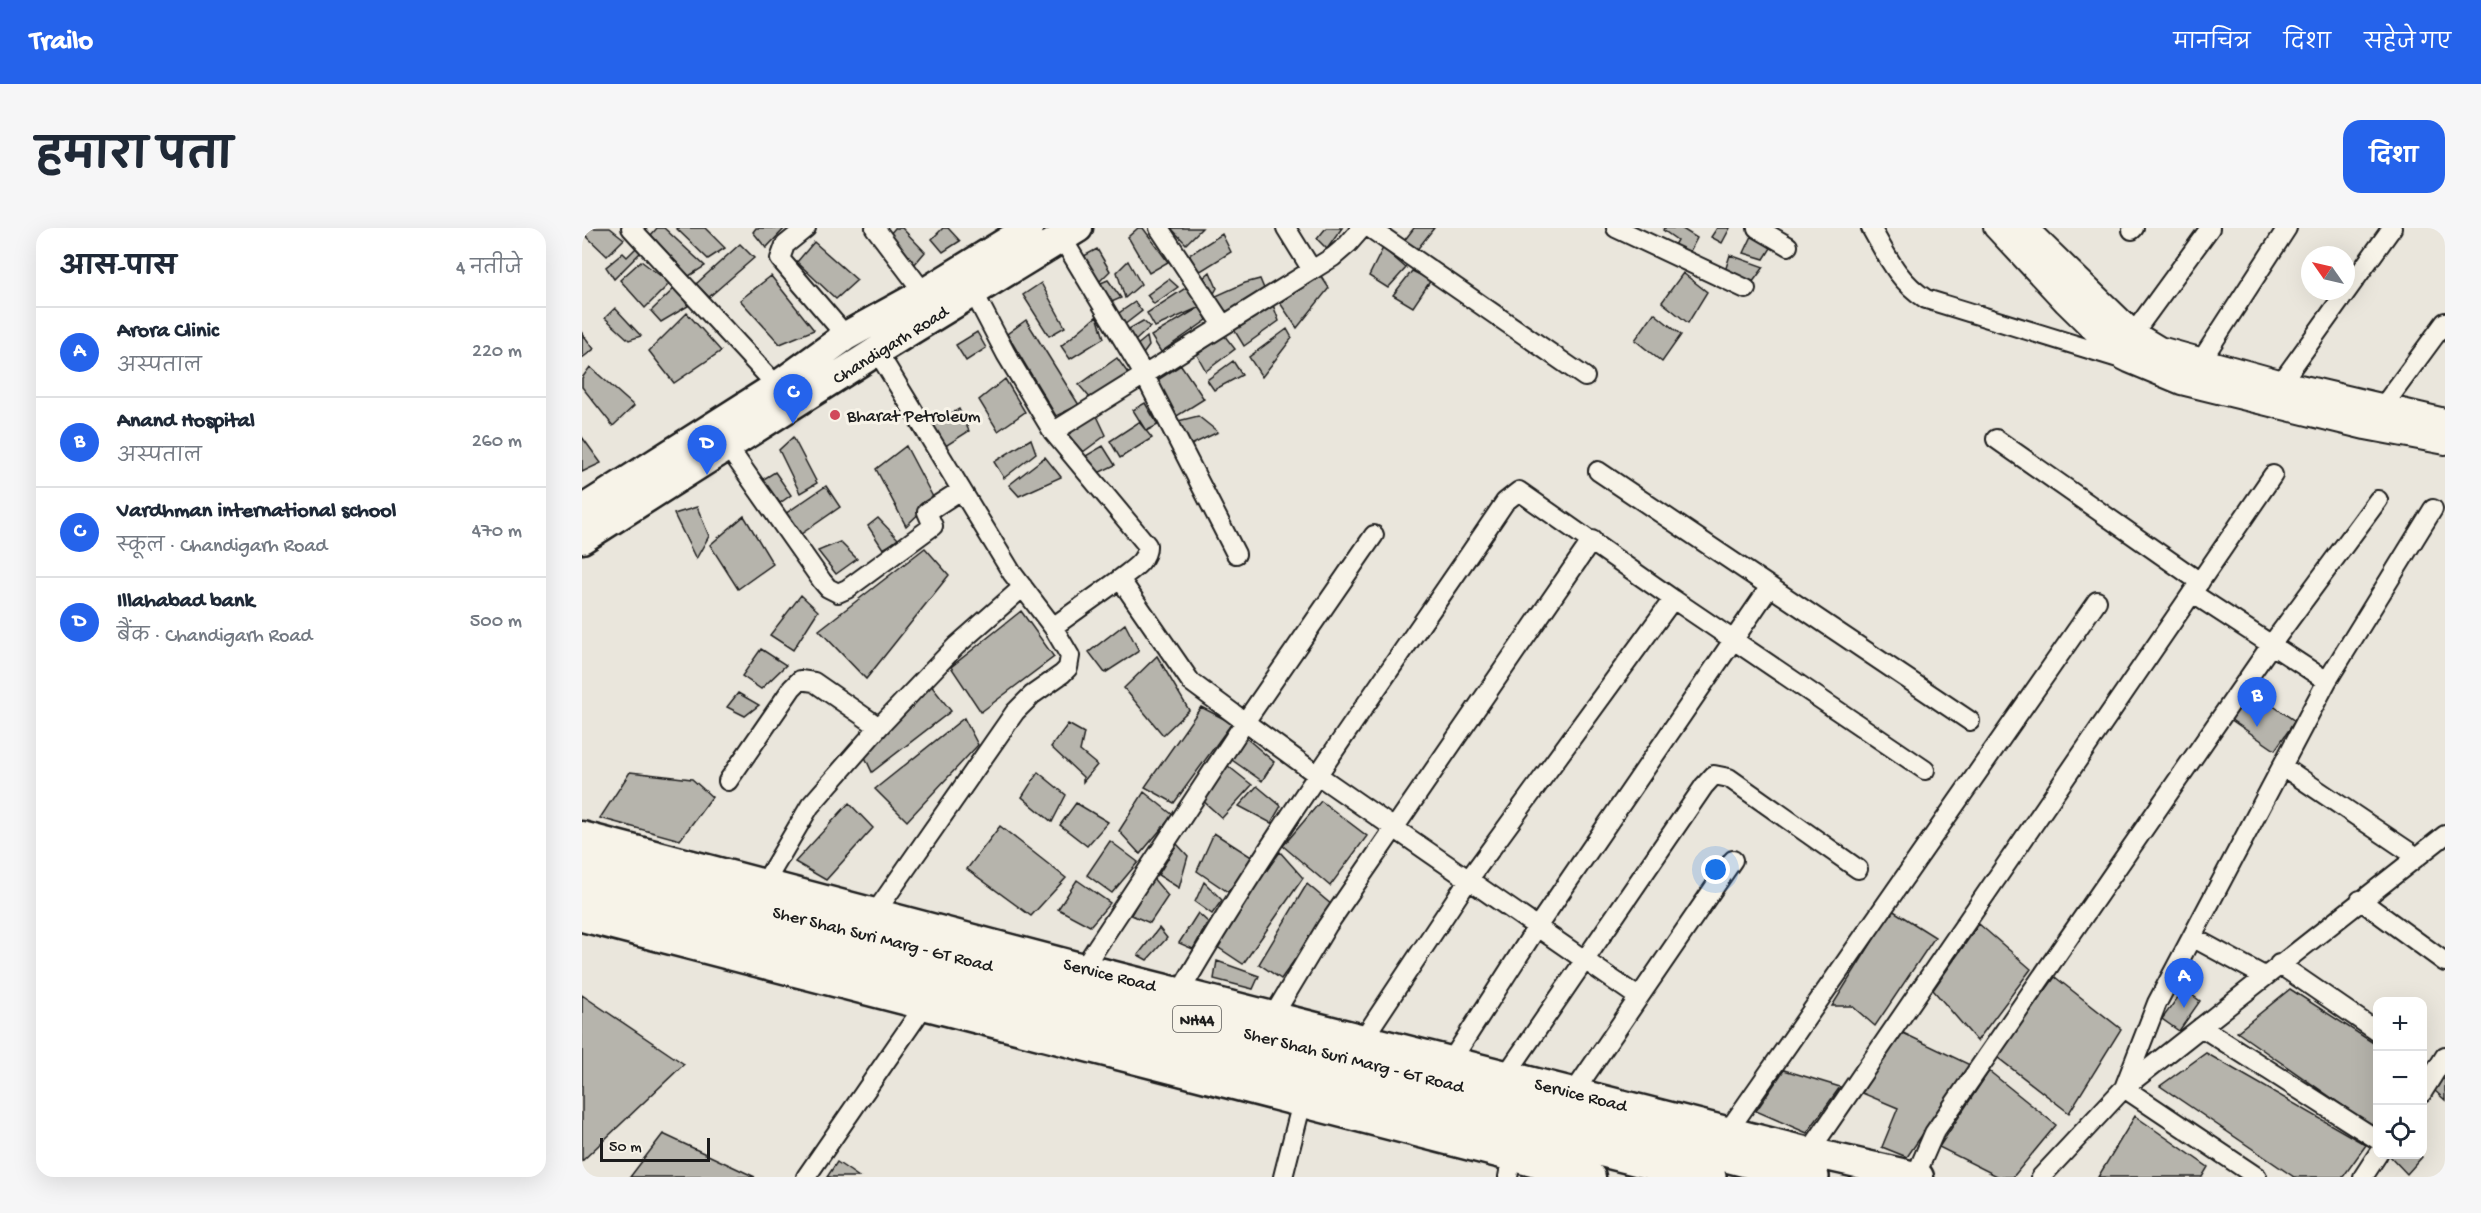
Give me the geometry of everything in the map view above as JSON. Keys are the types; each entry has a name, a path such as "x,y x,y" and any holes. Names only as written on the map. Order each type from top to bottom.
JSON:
{"highway":[{"name":"Sher Shah Suri Marg - GT Road","path":"582,860 1811,1165"},
{"name":"Sher Shah Suri Marg - GT Road","path":"582,889 1709,1177"}],"main road":[{"name":"Chandigarh Road","path":"582,539 878,351 935,301 1029,228"},
{"name":"Chandigarh Road","path":"582,510 777,386 846,336 935,301 974,293 1070,233"},
{"name":"Service Road","path":"582,836 1083,968 1728,1131 1811,1165 1916,1177"},
{"path":"582,917 1302,1102 1510,1167 1591,1177"}],"street":[{"path":"631,228 777,386"},
{"path":"806,228 785,245 780,259 846,336"},
{"path":"875,228 935,301"},
{"path":"1159,228 1223,325"},
{"path":"1286,228 1312,270"},
{"path":"1053,432 1312,270 1348,244 1362,228"},
{"path":"1370,228 1585,377"},
{"path":"1616,228 1746,289"},
{"path":"1757,228 1788,246"},
{"path":"1871,228 1900,278 1926,299 2132,348 2160,346 2198,365 2382,411 2445,418"},
{"path":"1993,228 2064,304 2132,348 2181,385 2365,430 2445,445"},
{"path":"2013,228 2034,234 2132,348"},
{"path":"2132,348 2210,228"},
{"path":"2198,365 2287,228"},
{"path":"2283,380 2392,228"},
{"path":"1070,233 1236,554"},
{"path":"974,293 1006,354 1053,432 1147,545 1147,555 1141,562 1053,627"},
{"path":"2382,411 2437,344 2445,322"},
{"path":"875,913 1015,712 1032,695 1068,668 1070,656 961,490 878,351"},
{"path":"2198,365 2283,380 2445,432"},
{"path":"1996,439 2271,645 2327,681"},
{"path":"728,447 822,581 828,588 838,593 847,589 933,526 927,512 961,490"},
{"path":"1598,471 1970,721"},
{"path":"1811,1165 2273,475"},
{"path":"1179,992 1214,933 1319,776 1500,510 1515,492 1526,493 1673,598 1925,770"},
{"path":"1916,1177 1934,1133 2271,645 2378,500"},
{"path":"2124,1088 2157,1003 2282,765 2327,681 2433,509"},
{"path":"1083,968 1245,722 1374,536"},
{"path":"1273,1016 1327,926 1592,540"},
{"path":"1120,579 1191,682 1319,776 1638,997"},
{"path":"764,884 810,806 879,727 956,646 1023,587"},
{"path":"1451,1061 1537,927 1769,588"},
{"path":"1364,1039 1469,879 1673,598"},
{"path":"1728,1131 2097,601"},
{"path":"728,780 792,688 800,680 814,682 879,727"},
{"path":"2282,765 2417,857"},
{"path":"1506,1075 1709,778 1714,775 1729,778 1858,869"},
{"path":"2041,1177 2124,1088 2444,836"},
{"path":"1574,1092 1733,860"},
{"path":"2360,900 2445,962"},
{"path":"2192,937 2264,976"},
{"path":"2279,964 2373,1029"},
{"path":"806,1177 924,1006"},
{"path":"2201,1027 2373,1137"},
{"path":"2427,1086 2431,1081 2434,1063"},
{"path":"2124,1088 2257,1177"},
{"path":"1283,1177 1302,1102"},
{"path":"2363,1177 2375,1159"}],"building":[{"path":"582,228 610,228 624,239 607,256 582,232"},
{"path":"657,228 664,228 705,266 689,276 651,235"},
{"path":"676,228 705,228 725,248 708,259"},
{"path":"756,228 785,228 766,248 753,232"},
{"path":"895,228 902,228 925,252 914,265 890,234"},
{"path":"943,228 948,228 960,241 943,252 932,239"},
{"path":"1138,228 1143,228 1168,262 1149,273 1128,237"},
{"path":"1171,228 1202,228 1186,244"},
{"path":"1326,228 1342,228 1327,249 1317,239"},
{"path":"1414,228 1434,228 1416,251 1404,241"},
{"path":"1664,228 1681,228 1697,238 1688,255 1671,250 1677,240 1663,230"},
{"path":"1717,228 1730,228 1722,243 1711,237"},
{"path":"1222,234 1231,252 1199,272 1189,255"},
{"path":"1753,234 1771,248 1764,259 1744,253"},
{"path":"814,242 857,280 836,299 797,262"},
{"path":"740,244 754,258 709,297 696,284"},
{"path":"636,248 641,252 614,279 606,267 623,253 627,257"},
{"path":"1383,248 1406,268 1388,288 1369,276"},
{"path":"1097,249 1110,271 1096,285 1082,257"},
{"path":"1730,255 1764,267 1752,283 1725,271"},
{"path":"641,261 670,283 645,308 620,280"},
{"path":"1128,261 1141,284 1125,298 1117,272"},
{"path":"1412,271 1431,280 1413,307 1393,295"},
{"path":"1210,272 1217,288 1213,295 1202,279"},
{"path":"1319,273 1329,288 1297,328 1280,303"},
{"path":"1683,273 1707,292 1688,323 1662,302"},
{"path":"771,276 814,330 780,344 740,300"},
{"path":"1169,279 1178,287 1154,304 1147,295"},
{"path":"1260,279 1265,291 1226,315 1216,296"},
{"path":"1108,280 1121,298 1107,304 1096,285"},
{"path":"1041,283 1065,327 1049,336 1023,295"},
{"path":"676,287 688,306 661,322 651,311"},
{"path":"1187,287 1200,307 1155,327 1147,313"},
{"path":"1135,302 1142,311 1124,325 1116,315"},
{"path":"1273,305 1279,321 1244,346 1233,328"},
{"path":"1200,307 1207,320 1161,352 1151,336"},
{"path":"615,308 641,336 629,340 605,318"},
{"path":"687,313 721,351 674,383 649,351"},
{"path":"1654,313 1681,335 1662,362 1635,340"},
{"path":"1097,316 1104,338 1070,359 1061,346"},
{"path":"1026,320 1079,405 1056,416 1007,334"},
{"path":"1143,321 1150,327 1135,341 1132,340 1127,330"},
{"path":"1287,329 1292,338 1262,377 1249,357"},
{"path":"977,332 986,348 966,361 956,345"},
{"path":"582,333 594,349 582,358"},
{"path":"1224,335 1235,349 1206,371 1197,355"},
{"path":"1147,337 1149,346 1141,357 1135,347"},
{"path":"1117,358 1130,376 1091,399 1079,385"},
{"path":"1233,361 1242,375 1214,390 1207,380"},
{"path":"1181,365 1204,399 1177,416 1156,381"},
{"path":"590,367 634,406 613,426 582,387 582,378"},
{"path":"1005,379 1025,412 998,431 979,400"},
{"path":"1145,403 1158,425 1146,431 1133,410"},
{"path":"959,409 969,431 944,447 932,425"},
{"path":"1096,414 1106,435 1083,452 1066,433"},
{"path":"1198,416 1218,432 1189,446 1178,421"},
{"path":"1139,422 1152,438 1120,458 1110,441"},
{"path":"582,437 601,463 582,472"},
{"path":"793,437 817,483 800,493 779,450"},
{"path":"1031,439 1036,453 1004,478 994,462"},
{"path":"906,446 934,499 906,526 876,469"},
{"path":"1103,446 1115,465 1094,475 1084,457"},
{"path":"1045,457 1061,477 1019,496 1009,485"},
{"path":"775,472 791,495 780,503 762,480"},
{"path":"826,486 840,507 801,534 785,514"},
{"path":"697,507 709,536 696,559 674,514"},
{"path":"744,516 773,564 738,589 710,545"},
{"path":"878,518 899,540 883,549 868,526"},
{"path":"840,542 857,559 836,574 818,551"},
{"path":"925,548 949,575 866,679 819,630"},
{"path":"801,595 818,611 793,650 770,635"},
{"path":"1021,611 1054,657 981,712 951,667"},
{"path":"1125,624 1139,651 1105,673 1089,652"},
{"path":"761,649 786,665 761,689 742,676"},
{"path":"1157,656 1189,710 1163,735 1124,688"},
{"path":"930,684 951,711 872,772 864,755"},
{"path":"2250,690 2295,721 2275,750 2230,719"},
{"path":"738,693 759,705 745,716 727,707"},
{"path":"1201,707 1232,723 1174,803 1145,787"},
{"path":"964,718 978,745 907,821 875,789"},
{"path":"1068,724 1084,733 1080,751 1097,765 1083,782 1083,777 1051,747"},
{"path":"1245,737 1274,762 1262,781 1232,760"},
{"path":"1223,762 1252,785 1222,818 1200,798"},
{"path":"630,772 692,779 712,797 680,840 600,818"},
{"path":"1038,772 1066,795 1052,822 1022,797"},
{"path":"1257,786 1281,806 1271,823 1239,806"},
{"path":"1144,792 1173,815 1140,854 1119,831"},
{"path":"1321,801 1367,836 1330,886 1283,846"},
{"path":"849,803 873,828 826,880 795,862"},
{"path":"1076,803 1108,822 1087,846 1060,825"},
{"path":"1000,826 1066,878 1031,916 967,869"},
{"path":"1214,833 1253,858 1228,892 1197,871"},
{"path":"1110,841 1138,862 1112,893 1087,875"},
{"path":"1177,844 1188,856 1179,888 1158,875"},
{"path":"1280,852 1303,878 1243,964 1213,944"},
{"path":"1152,877 1168,896 1150,923 1131,915"},
{"path":"1077,880 1110,903 1090,926 1058,909"},
{"path":"1204,882 1222,900 1212,914 1195,902"},
{"path":"1307,884 1333,906 1281,979 1259,964"},
{"path":"1892,910 1935,937 1875,1026 1852,1006 1832,1006"},
{"path":"1198,913 1208,922 1193,949 1179,943"},
{"path":"1979,924 2031,969 1977,1041 1933,990"},
{"path":"1159,928 1167,938 1147,960 1138,955"},
{"path":"1217,961 1259,976 1253,989 1214,979"},
{"path":"2055,977 2121,1029 2069,1113 1997,1057"},
{"path":"2184,989 2200,1001 2179,1031 2162,1019"},
{"path":"2290,989 2373,1043 2373,1125 2372,1126 2237,1032"},
{"path":"582,995 684,1064 582,1161"},
{"path":"1899,1031 1970,1065 1907,1157 1882,1147 1898,1108 1862,1093"},
{"path":"2206,1053 2366,1145 2343,1177 2294,1177 2160,1086"},
{"path":"1784,1070 1840,1087 1807,1133 1756,1111"},
{"path":"1989,1071 2056,1125 2013,1177 1999,1177 1939,1147"},
{"path":"2442,1078 2445,1080 2445,1100 2434,1090"},
{"path":"2135,1116 2208,1167 2202,1177 2098,1177"},
{"path":"663,1134 755,1177 630,1177"},
{"path":"2393,1159 2420,1159 2407,1174"},
{"path":"837,1162 859,1177 827,1177"}],"place":[{"name":"Bharat Petroleum","path":"835,415"},
{"name":"Vardhman international school","path":"793,424"},
{"name":"Illahabad bank","path":"707,475"},
{"name":"Anand Hospital","path":"2257,727"},
{"name":"Arora Clinic","path":"2184,1008"}]}
